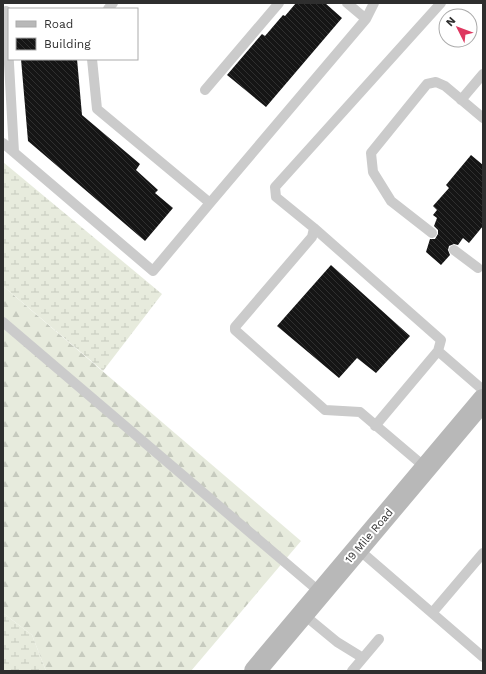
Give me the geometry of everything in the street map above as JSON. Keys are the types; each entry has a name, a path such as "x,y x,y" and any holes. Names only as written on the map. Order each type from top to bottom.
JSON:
{"street":[{"name":"19 Mile Road","path":"255,671 483,400"}],"lane":[{"path":"205,90 279,3"},
{"path":"347,3 366,19"},
{"path":"3,143 153,271 366,19 374,3"},
{"path":"375,426 438,351 441,340 276,196 275,187 441,3"},
{"path":"4,13 14,152"},
{"path":"92,60 97,109 210,203"},
{"path":"461,100 483,74"},
{"path":"432,232 391,202 373,172 371,153 427,84 436,82 445,86 483,118"},
{"path":"314,228 312,237 235,327 235,330 326,410 360,412 426,468"},
{"path":"454,250 482,269"},
{"path":"3,322 321,593"},
{"path":"438,351 483,390"},
{"path":"358,549 483,657"},
{"path":"432,613 483,553"},
{"path":"303,614 337,642 363,658"},
{"path":"352,671 379,639"}],"green space":[{"path":"3,162 162,294 103,371 3,286"},
{"path":"3,286 301,541 191,671 46,671 32,635 3,613"},
{"path":"3,613 32,635 46,671 3,671"}],"building":[{"path":"296,3 325,3 342,18 266,107 227,75 262,34 265,36 283,15 285,16"},
{"path":"21,60 77,60 82,115 140,164 136,170 158,190 155,193 173,208 145,241 28,141"},
{"path":"471,155 483,165 483,226 469,243 463,238 458,245 454,244 449,246 448,250 450,255 441,265 426,252 430,239 435,239 438,234 438,230 434,226 437,218 433,215 437,210 433,206 449,188 446,185"},
{"path":"331,265 410,336 376,373 357,358 339,378 277,326"}]}
